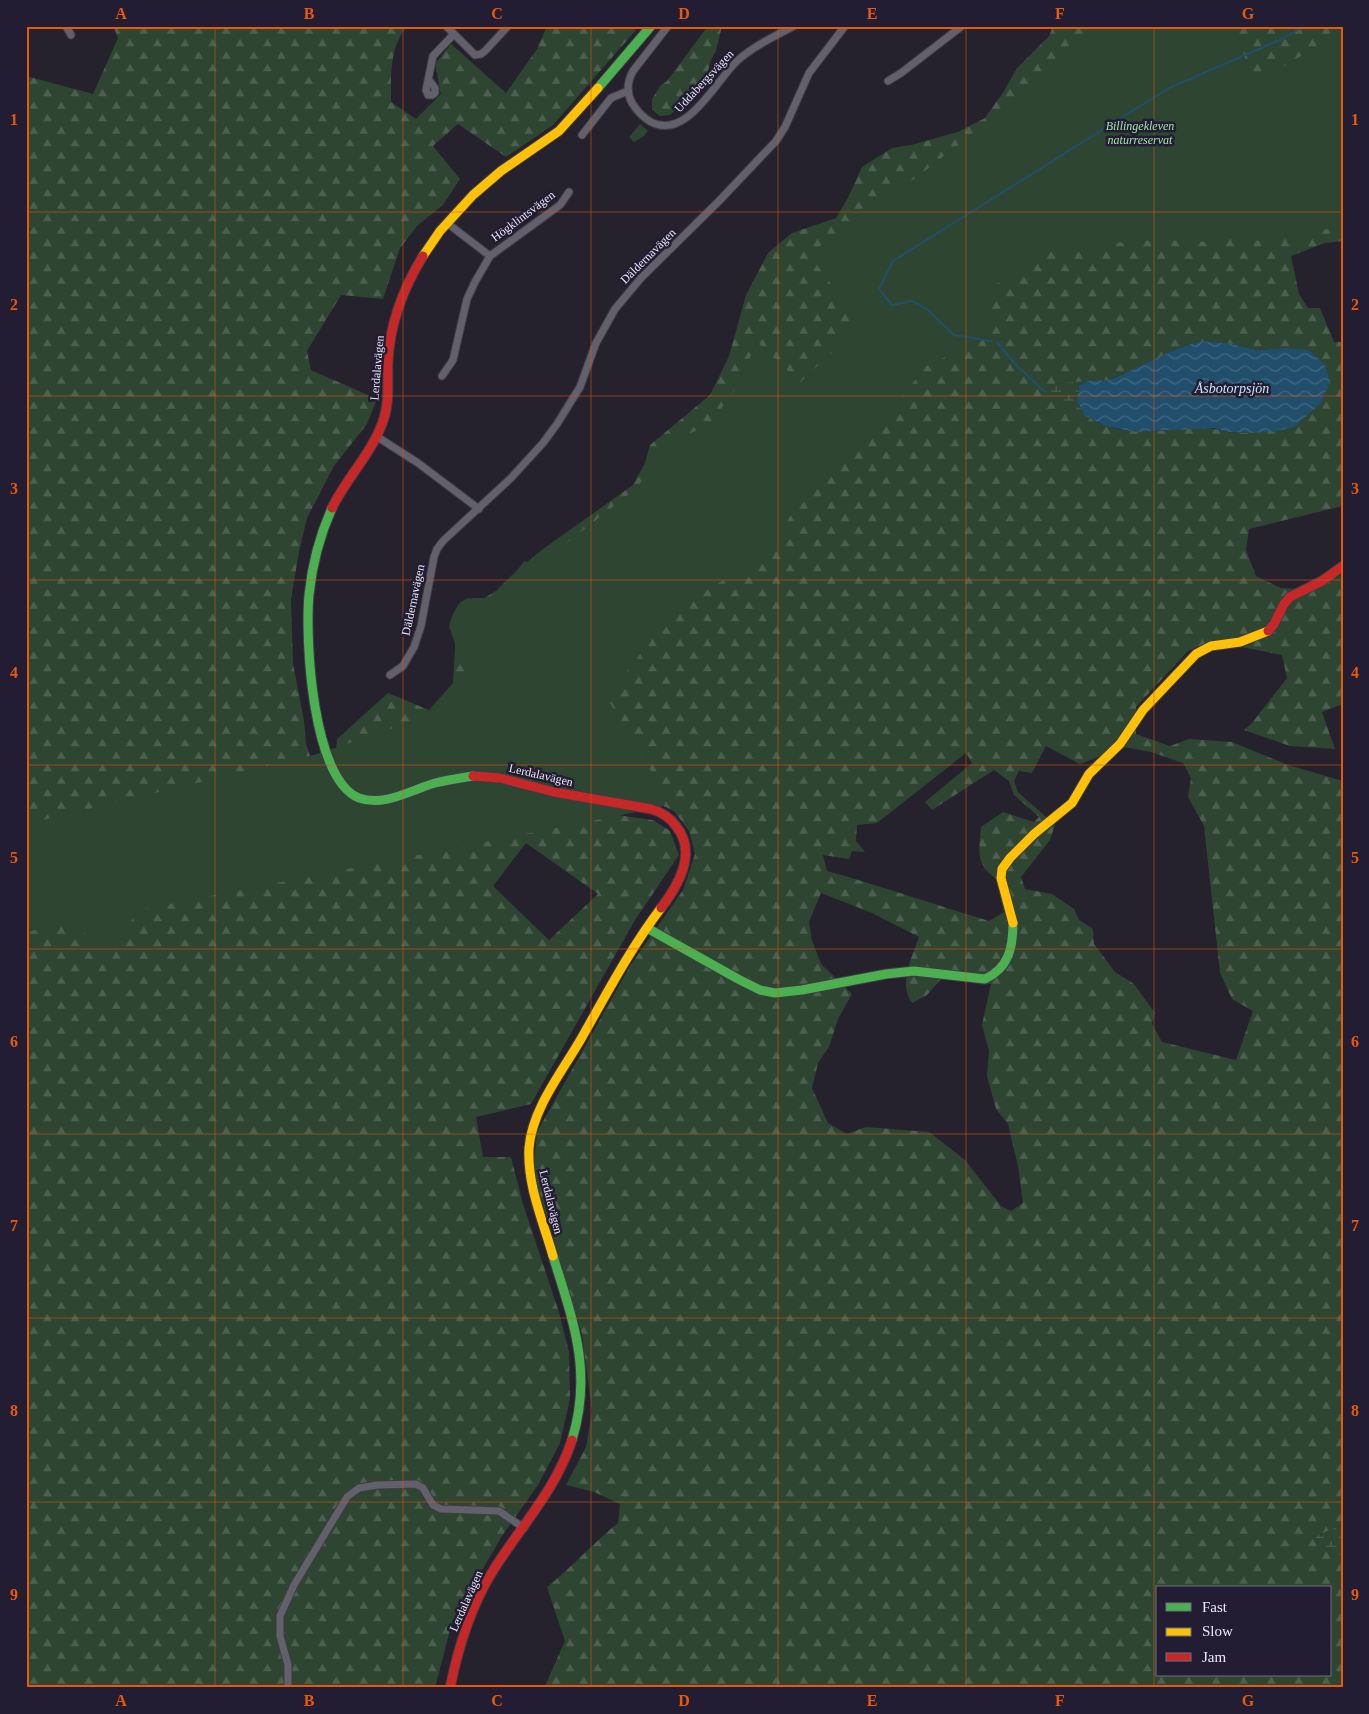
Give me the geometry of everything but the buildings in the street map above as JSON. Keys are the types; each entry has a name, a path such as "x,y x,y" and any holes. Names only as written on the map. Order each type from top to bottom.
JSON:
{"street":[{"path":"66,26 71,35"},
{"path":"446,26 475,55 481,54 508,26"},
{"name":"Lerdalavägen","path":"450,1688 459,1648 467,1623 478,1599 501,1559 551,1486 569,1450 577,1420 582,1384 577,1335 531,1183 528,1157 532,1129 548,1095 646,928 676,886 683,870 685,857 683,837 678,828 659,812 558,793 530,784 505,779 474,776 448,781 378,801 364,800 357,797 344,788 339,781 326,750 316,718 308,630 311,580 316,548 332,506 376,436 385,417 388,390 388,355 392,331 402,297 418,264 439,232 481,187 559,131 651,26"},
{"path":"582,135 611,98 628,91 629,78 633,71 668,26"},
{"name":"Uddabergsvägen","path":"628,91 632,103 647,119 656,125 676,125 693,112 726,72 746,53 794,26"},
{"name":"Däldernavägen","path":"390,676 403,666 414,647 421,626 436,549 526,462 557,424 580,387 596,343 615,309 626,295 720,201 776,141 785,127 808,73 845,26"},
{"path":"888,81 962,26"},
{"path":"429,80 433,56 454,34"},
{"name":"Högklintsvägen","path":"442,376 453,360 467,299 490,256 560,205 569,192"},
{"name":"Högklintsvägen","path":"447,223 490,256"},
{"path":"376,436 418,463 478,508"},
{"path":"646,928 738,980 760,990 775,993 914,971 985,979 994,975 1000,970 1008,956 1013,940 1013,921 1001,878 1002,869 1010,858 1034,834 1072,803 1089,774 1120,744 1143,710 1196,654 1211,646 1240,642 1260,636 1274,624 1284,604 1290,597 1322,581 1343,566"},
{"path":"288,1688 288,1665 280,1636 280,1616 294,1585 332,1520 347,1497 359,1488 377,1485 416,1484 423,1488 433,1506 441,1509 500,1511 524,1528"}],"green space":[{"path":"113,26 408,26 397,42 394,52 391,72 391,102 416,119 441,94 435,64 451,44 506,93 537,49 547,26 625,26 636,30 553,125 506,157 458,124 433,146 460,179 443,205 418,225 400,248 383,299 341,295 307,351 311,370 377,399 367,424 334,466 307,518 291,599 293,664 304,720 306,744 316,773 653,820 670,831 679,855 635,920 531,1104 476,1117 483,1157 511,1157 523,1204 559,1312 569,1352 570,1399 560,1443 538,1485 502,1536 452,1622 435,1688 26,1688 26,76 93,94 118,38","holes":["526,843 598,894 549,940 493,886"]},
{"path":"708,26 722,26 716,51 710,62 706,82 670,115 660,116 652,110 652,99"},
{"path":"1053,26 1343,26 1343,241 1325,243 1291,256 1299,294 1308,308 1320,308 1334,342 1343,342 1343,506 1249,529 1246,550 1256,576 1281,588 1313,590 1343,574 1343,704 1322,712 1335,749 1290,746 1244,730 1252,723 1287,678 1282,655 1211,641 1188,651 1136,707 1136,734 1170,746 1189,739 1232,742 1288,765 1343,781 1343,1524 1315,1537 1332,1557 1343,1554 1343,1688 544,1688 565,1641 547,1587 618,1523 620,1504 594,1492 566,1485 586,1447 592,1412 582,1334 533,1171 537,1132 630,966 683,890 695,854 689,831 674,811 640,795 335,762 337,739 388,693 429,710 453,683 456,630 461,612 496,591 543,549 633,485 645,463 650,445 710,395 729,356 746,295 768,253 792,233 836,218 849,196 862,167 892,148 911,145 958,132 985,118 1017,68 1049,36","holes":["1200,341 1227,343 1257,350 1285,348 1297,423 1285,429 1253,433 1227,432 1205,428 1129,431 1106,426 1091,419 1053,384 1108,380 1174,350","1046,746 1080,764 1124,747 1151,752 1183,763 1191,778 1188,797 1204,826 1220,973 1232,999 1253,1011 1236,1060 1162,1042 1152,1024 1155,1013 1134,984 1115,972 1094,944 1093,929 1079,920 1074,909 1052,894 1025,889 1021,877 1050,840 1055,825 1018,792 1014,781 1019,771 1032,773","966,753 972,763 925,802 932,810 994,770 1009,781 1014,795 1039,817 1034,822 1003,812 981,827 979,850 981,862 996,879 1004,912 989,921 827,871 823,855 849,859 852,851 865,852 856,841 857,825 877,823","821,893 872,913 919,937 906,979 908,996 912,1003 927,995 942,978 991,984 982,1025 989,1051 987,1076 996,1109 1008,1124 1018,1166 1023,1203 1011,1211 1001,1206 965,1160 929,1132 866,1127 847,1134 828,1123 812,1088 818,1063 829,1047 838,1019 852,994 821,964 812,941 809,922"]},
{"name":"Billingekleven naturreservat","path":"1096,26 1235,26 1253,84 1341,33 1340,26 1343,26 1343,225 1311,233 1262,241 1233,238 1190,243 1166,239 1112,243 1095,248 1065,247 1038,256 1011,280 995,284 987,290 991,336 926,366 876,431 792,513 768,554 673,610 607,698 655,778 662,807 139,910 106,955 75,922 26,932 26,824 317,754 423,718 465,673 449,626 460,603 469,598 497,598 524,561 539,565 638,487 661,447 710,424 737,387 757,342 800,383 833,351 854,315 809,254 917,177 1015,101"},
{"path":"640,124 648,131 634,142 629,137"},
{"path":"1087,381 1079,386 1077,401 1084,415 1056,404 1044,393 1053,384"},
{"path":"1343,1524 1343,1554 1332,1557 1315,1537"}],"water":[{"name":"Åsbotorpsjön","path":"1200,341 1227,343 1257,350 1285,348 1309,350 1325,365 1330,382 1321,403 1294,427 1273,432 1227,432 1214,428 1135,432 1105,426 1084,415 1077,401 1079,386 1087,381 1108,380 1119,376 1174,350"}],"waterway":[{"path":"991,341 954,335 928,310 912,301 892,305 879,289 893,261 1169,88 1282,39 1305,26"},
{"path":"997,342 1016,365 1045,392"}],"traffic: fast":[{"path":"598,88 651,26"},
{"path":"332,508 314,561 308,616 311,674 315,706 321,737 331,764 343,786 359,798 368,800 388,799 435,783 473,776"},
{"path":"647,928 738,979 760,990 775,993 914,971 985,979 1000,969 1008,956 1012,940 1013,923"},
{"path":"553,1256 578,1346 581,1391 572,1440"}],"traffic: slow":[{"path":"423,256 440,231 473,195 501,171 559,131 598,88"},
{"path":"1013,923 1001,878 1002,869 1010,858 1034,834 1072,803 1089,774 1120,744 1143,710 1196,654 1211,646 1240,642 1268,631"},
{"path":"553,1256 536,1203 530,1176 529,1148 531,1133 549,1091 619,972 661,908"}],"traffic: jam":[{"path":"332,508 380,430 387,404 389,347 395,320 404,293 423,256"},
{"path":"1268,631 1290,597 1322,581 1343,566"},
{"path":"473,776 500,778 554,792 651,809 665,815 674,823 682,836 685,858 679,880 661,908"},
{"path":"450,1688 457,1658 477,1601 491,1574 546,1493 565,1459 572,1440"}]}
